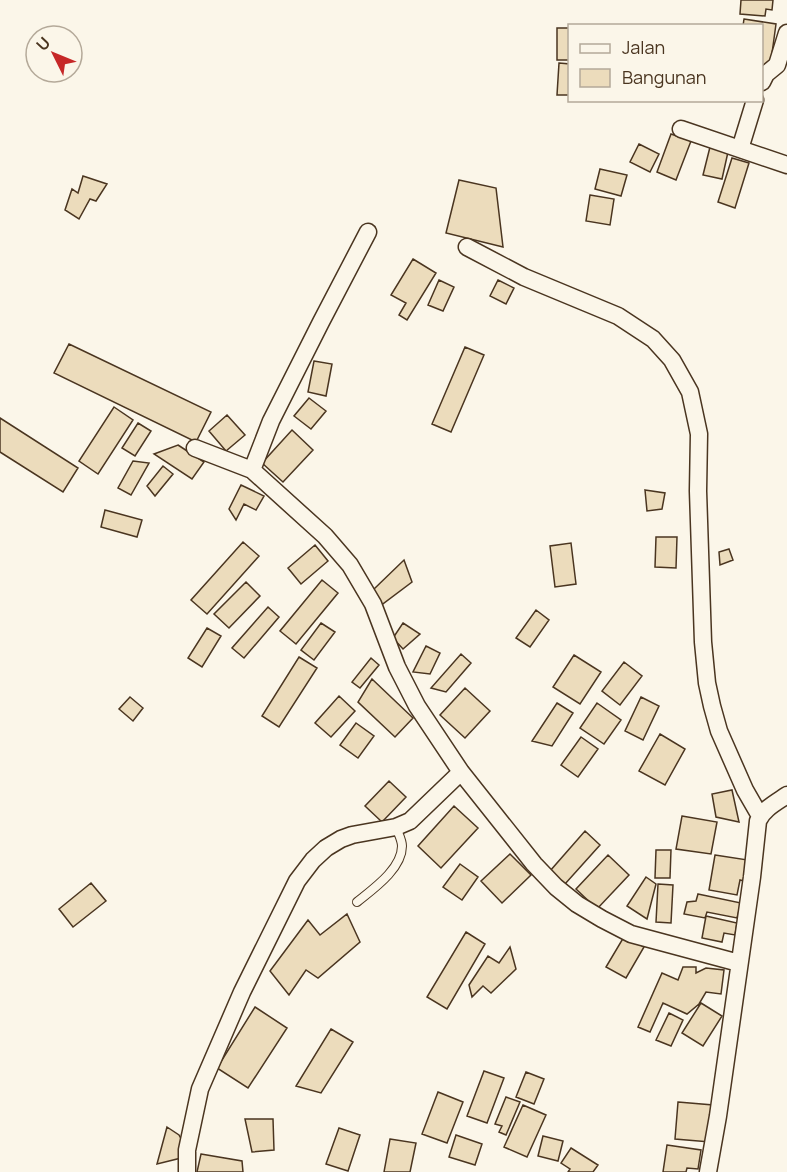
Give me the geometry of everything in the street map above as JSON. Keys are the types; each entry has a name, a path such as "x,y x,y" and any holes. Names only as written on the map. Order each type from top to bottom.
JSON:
{"street":[{"path":"763,80 766,74 777,65 787,33"},
{"path":"740,149 754,102"},
{"path":"681,129 787,165"},
{"path":"252,470 271,421 368,232"},
{"path":"466,247 524,277 618,316 653,339 672,360 690,392 699,434 698,491 703,642 707,683 720,731 745,790 760,816"},
{"path":"195,448 252,470 325,536 350,565 373,604 397,668 410,694 461,772 555,887 577,904 631,934 739,963"},
{"path":"187,1172 188,1150 200,1089 242,992 297,882 326,848 341,839 396,827 410,821 461,772"},
{"path":"708,1172 718,1116 757,827 760,816 787,795"}],"lane":[{"path":"357,902 382,883 398,860 402,848 396,827"}],"building":[{"path":"741,0 773,0 772,10 766,9 765,16 740,14"},
{"path":"744,19 776,24 770,68 763,67 763,24 743,24"},
{"path":"557,28 568,28 568,60 557,60"},
{"path":"559,63 568,64 568,95 557,95"},
{"path":"671,134 691,141 676,180 657,172"},
{"path":"639,144 659,154 650,172 630,162"},
{"path":"710,147 728,152 722,179 703,175"},
{"path":"732,158 749,163 735,208 718,202"},
{"path":"600,169 627,175 621,196 595,189"},
{"path":"83,176 107,184 96,201 90,199 79,219 65,210 72,189 78,193"},
{"path":"459,180 496,188 503,247 446,233"},
{"path":"590,195 614,199 610,225 586,221"},
{"path":"413,259 436,273 407,320 399,315 406,303 391,295"},
{"path":"439,280 454,287 443,311 428,305"},
{"path":"498,280 514,288 506,304 490,296"},
{"path":"69,344 211,412 196,442 54,373"},
{"path":"465,347 484,355 451,432 432,424"},
{"path":"314,361 332,364 326,396 308,392"},
{"path":"309,398 326,411 311,429 294,416"},
{"path":"114,407 133,420 98,474 79,461"},
{"path":"227,415 245,435 226,451 209,431"},
{"path":"0,418 78,468 63,492 0,452"},
{"path":"138,423 151,431 135,456 122,448"},
{"path":"292,430 313,450 283,482 262,463"},
{"path":"178,445 204,462 192,479 154,454"},
{"path":"133,461 149,463 131,495 118,488"},
{"path":"163,466 173,474 155,496 147,486"},
{"path":"241,485 264,496 256,510 244,504 236,520 229,509"},
{"path":"645,490 665,493 662,509 647,511"},
{"path":"105,510 142,520 137,537 101,527"},
{"path":"656,537 677,537 676,568 655,567"},
{"path":"243,542 259,556 207,614 191,600"},
{"path":"571,543 576,584 555,587 550,546"},
{"path":"315,545 328,561 301,584 288,568"},
{"path":"729,549 733,560 720,565 719,552"},
{"path":"404,560 412,582 376,609 374,589"},
{"path":"322,580 338,593 296,644 280,631"},
{"path":"246,582 260,596 229,628 214,614"},
{"path":"268,607 279,617 244,658 232,648"},
{"path":"536,610 549,620 530,647 516,638"},
{"path":"321,623 335,632 314,660 301,650"},
{"path":"403,623 420,634 403,649 393,638"},
{"path":"207,628 221,636 202,667 188,658"},
{"path":"426,646 440,653 430,674 413,672"},
{"path":"461,654 471,663 446,692 431,688"},
{"path":"574,655 601,672 580,704 553,687"},
{"path":"299,657 317,668 279,727 262,716"},
{"path":"371,658 379,665 360,688 352,682"},
{"path":"624,662 642,676 620,705 602,691"},
{"path":"372,679 413,718 395,737 358,702"},
{"path":"465,688 490,711 465,738 440,715"},
{"path":"339,696 355,711 331,737 315,723"},
{"path":"130,697 143,708 133,721 119,709"},
{"path":"641,697 659,706 643,740 625,731"},
{"path":"557,703 573,713 552,746 532,741"},
{"path":"597,703 621,720 604,744 580,728"},
{"path":"356,723 374,736 358,758 340,745"},
{"path":"660,734 685,749 665,785 639,771"},
{"path":"581,737 598,749 578,777 561,765"},
{"path":"389,781 406,797 382,822 365,806"},
{"path":"732,790 739,822 716,817 712,794"},
{"path":"454,806 478,828 441,868 418,846"},
{"path":"682,816 717,822 711,854 676,849"},
{"path":"585,831 600,845 565,884 550,871"},
{"path":"656,850 671,850 670,878 655,878"},
{"path":"510,854 531,875 502,903 481,881"},
{"path":"608,855 629,875 597,909 576,889"},
{"path":"715,855 748,860 744,881 740,880 737,895 709,890"},
{"path":"460,864 478,877 462,900 443,887"},
{"path":"646,877 656,884 647,919 627,906"},
{"path":"91,883 106,901 73,927 59,909"},
{"path":"658,884 673,885 671,923 656,922"},
{"path":"698,894 741,903 737,918 707,912 705,918 684,914 687,902 696,901"},
{"path":"347,914 360,942 318,978 306,970 289,995 270,971 308,920 320,935"},
{"path":"706,916 737,923 735,935 724,933 722,942 702,938"},
{"path":"466,932 485,944 447,1009 427,997"},
{"path":"625,935 644,947 626,978 606,967"},
{"path":"510,947 516,969 491,993 483,986 472,997 469,985 488,956 499,963"},
{"path":"683,967 696,967 696,973 706,968 724,970 721,994 706,992 699,1004 687,1014 663,1003 650,1032 638,1027 662,973 678,980"},
{"path":"701,1003 722,1016 703,1046 682,1033"},
{"path":"255,1007 287,1028 248,1088 217,1068"},
{"path":"669,1013 683,1020 671,1046 656,1040"},
{"path":"331,1029 353,1042 321,1093 296,1086"},
{"path":"484,1071 504,1078 487,1123 467,1116"},
{"path":"526,1072 544,1079 534,1104 516,1097"},
{"path":"438,1092 463,1102 447,1143 422,1134"},
{"path":"506,1097 520,1102 506,1135 499,1132 502,1126 495,1124"},
{"path":"678,1102 713,1105 710,1142 675,1139"},
{"path":"523,1105 546,1115 527,1157 504,1147"},
{"path":"245,1119 273,1119 274,1150 252,1152"},
{"path":"167,1127 179,1135 187,1150 181,1158 157,1164"},
{"path":"339,1128 360,1135 348,1171 326,1164"},
{"path":"456,1135 482,1144 475,1165 449,1157"},
{"path":"543,1136 563,1141 558,1161 538,1156"},
{"path":"390,1139 416,1143 410,1172 384,1172"},
{"path":"667,1145 701,1150 698,1169 687,1168 686,1172 663,1172"},
{"path":"571,1148 598,1165 593,1172 568,1172 570,1169 561,1163"},
{"path":"201,1154 242,1161 243,1172 197,1172"}]}
